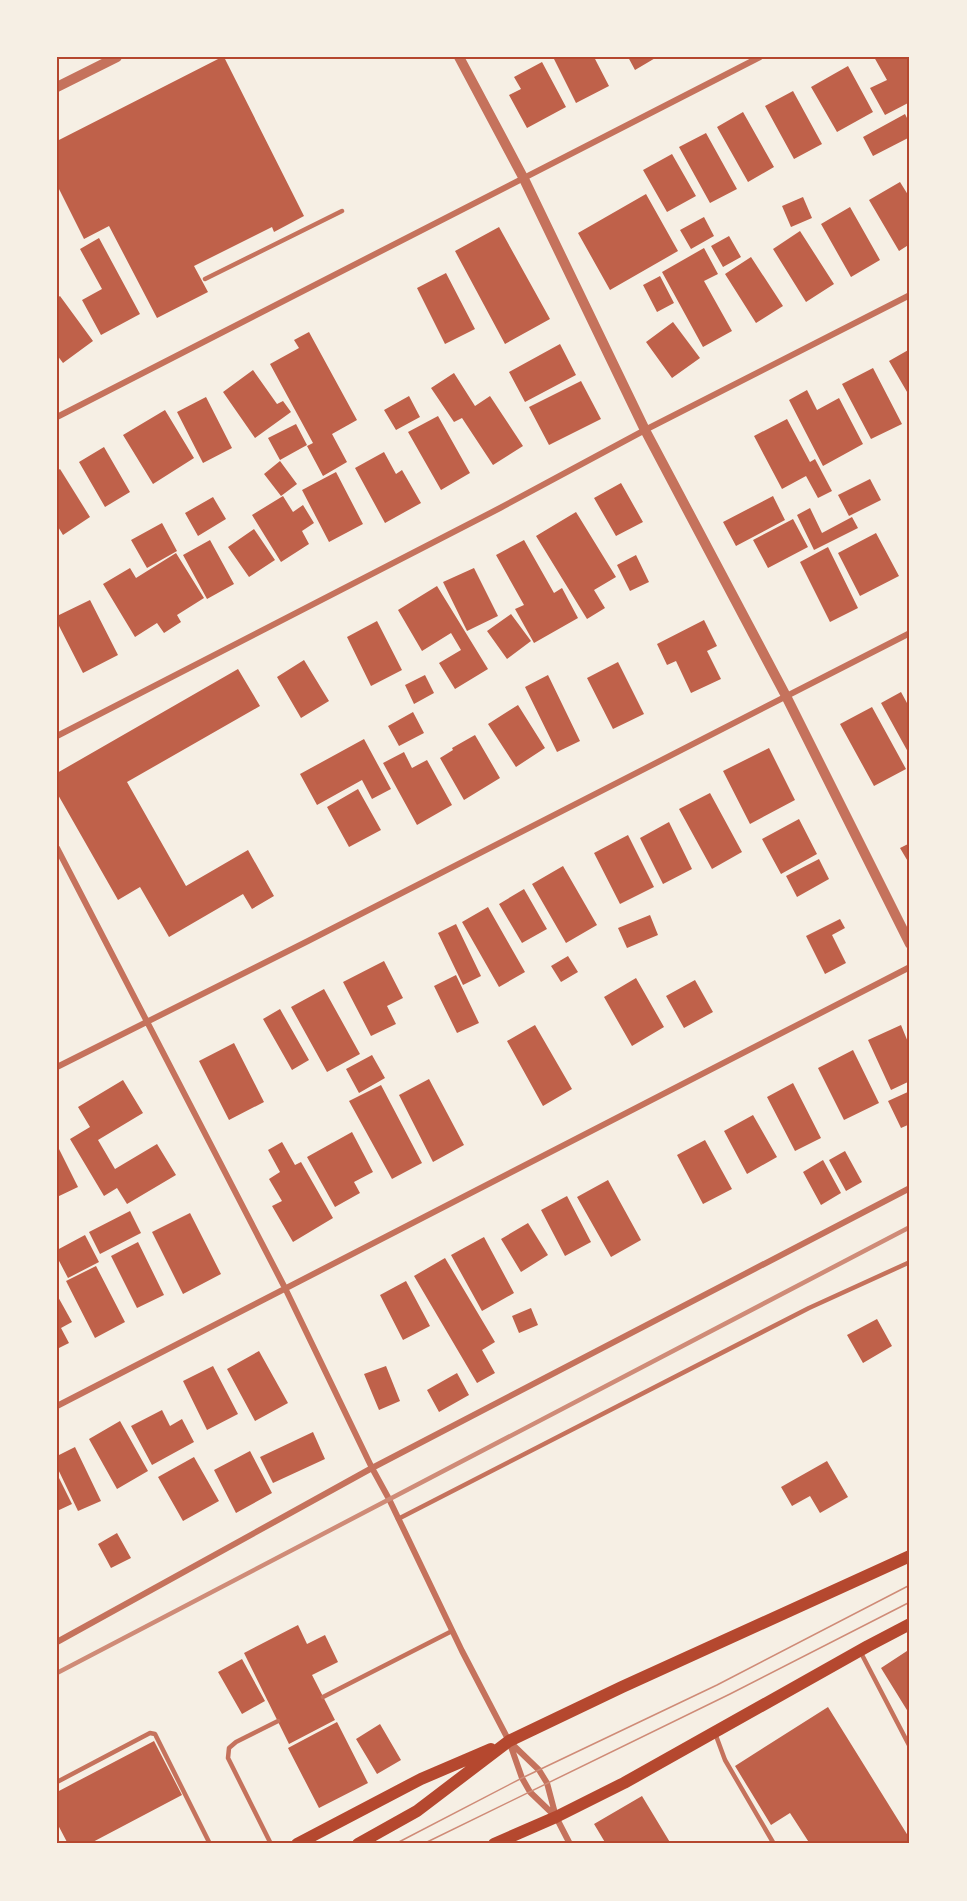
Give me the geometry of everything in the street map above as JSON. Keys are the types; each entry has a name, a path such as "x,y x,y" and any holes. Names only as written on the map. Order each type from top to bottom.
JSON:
{"main road":[{"path":"297,1844 421,1779 509,1741 910,1556"},
{"path":"494,1844 556,1817 624,1782 910,1624"},
{"path":"358,1844 417,1811 509,1741"}],"street":[{"path":"57,87 117,57"},
{"path":"459,57 524,179 645,430 786,696 910,944"},
{"path":"57,417 365,257 524,179 760,57"},
{"path":"57,736 910,295"},
{"path":"57,1067 910,633"},
{"path":"57,848 285,1288 452,1631 509,1741 522,1778 530,1792 556,1817"},
{"path":"57,1407 910,967"},
{"path":"57,1642 372,1468 910,1188"},
{"path":"509,1741 539,1770 547,1783 556,1817 570,1844"}],"lane":[{"path":"205,279 342,211"},
{"path":"398,1519 809,1308 910,1262"},
{"path":"323,1697 452,1631"},
{"path":"860,1651 910,1747"},
{"path":"271,1844 228,1758 229,1748 236,1742 278,1721"},
{"path":"715,1731 725,1760 774,1844"},
{"path":"57,1782 150,1733 155,1734 210,1844"}],"building":[{"path":"222,57 304,216 274,232 272,227 194,266 208,292 157,318 109,226 84,239 57,185 57,141"},
{"path":"594,57 609,86 576,103 554,59"},
{"path":"628,57 657,57 635,70"},
{"path":"874,57 910,57 910,102 885,115 870,88 887,80"},
{"path":"542,62 566,107 527,128 509,95 521,89 514,77"},
{"path":"848,66 873,112 837,132 811,87"},
{"path":"793,91 822,144 794,159 765,106"},
{"path":"743,112 774,167 748,182 717,127"},
{"path":"905,114 910,124 910,137 873,156 863,137"},
{"path":"706,133 737,189 710,203 679,147"},
{"path":"672,154 696,196 667,212 643,170"},
{"path":"900,182 910,198 910,244 899,251 869,200"},
{"path":"646,194 678,251 610,290 578,233"},
{"path":"803,197 812,218 791,227 782,206"},
{"path":"850,207 880,260 851,277 821,224"},
{"path":"704,217 714,236 691,249 680,230"},
{"path":"499,227 550,319 505,344 455,251"},
{"path":"800,231 834,284 806,302 773,249"},
{"path":"729,236 741,257 723,267 711,246"},
{"path":"99,238 140,314 101,335 82,300 102,289 80,249"},
{"path":"704,248 718,274 704,281 732,331 703,347 662,272"},
{"path":"751,257 783,306 756,323 725,274"},
{"path":"446,273 475,329 445,344 417,288"},
{"path":"660,276 674,303 657,312 643,285"},
{"path":"60,296 93,341 63,363 57,355 57,298"},
{"path":"673,322 700,358 672,378 646,342"},
{"path":"309,332 357,420 332,434 347,462 323,476 307,446 313,443 270,364 299,348 294,340"},
{"path":"560,344 576,375 525,402 509,372"},
{"path":"910,349 910,397 889,361"},
{"path":"873,368 902,424 871,439 842,384"},
{"path":"253,370 277,404 283,401 291,412 255,438 223,392"},
{"path":"454,373 475,406 490,396 523,446 493,465 462,418 454,422 431,388"},
{"path":"581,381 601,419 549,445 529,407"},
{"path":"807,390 817,410 839,398 863,444 823,466 789,400"},
{"path":"409,396 420,417 396,430 384,410"},
{"path":"206,397 232,448 203,463 177,412"},
{"path":"165,410 194,458 153,484 123,435"},
{"path":"438,416 470,473 441,490 408,432"},
{"path":"787,419 810,462 815,459 832,491 818,498 806,476 782,489 754,436"},
{"path":"296,424 307,445 280,460 268,438"},
{"path":"104,447 130,492 105,507 79,462"},
{"path":"384,452 396,474 402,470 421,503 385,523 355,468"},
{"path":"280,461 297,484 281,496 264,474"},
{"path":"60,469 90,517 63,535 57,525 57,471"},
{"path":"336,472 363,524 329,542 302,490"},
{"path":"870,479 881,500 849,516 838,495"},
{"path":"621,483 643,522 616,536 594,498"},
{"path":"283,496 293,512 303,505 314,523 302,531 309,544 281,562 252,515"},
{"path":"773,496 785,520 736,546 723,522"},
{"path":"213,497 226,519 198,536 185,513"},
{"path":"810,508 822,533 852,517 858,528 814,550 797,515"},
{"path":"576,512 616,577 594,590 605,608 587,619 536,536"},
{"path":"793,519 808,547 768,568 753,540"},
{"path":"162,523 177,551 147,568 131,540"},
{"path":"254,529 275,560 249,577 228,547"},
{"path":"876,533 899,576 860,596 838,553"},
{"path":"210,540 234,584 207,599 183,555"},
{"path":"524,540 554,593 562,588 578,618 534,643 515,609 524,605 496,555"},
{"path":"828,547 858,608 830,622 800,562"},
{"path":"176,553 204,598 177,615 181,622 164,633 157,623 135,637 103,584 130,568 136,578"},
{"path":"636,555 649,582 630,591 617,565"},
{"path":"474,568 498,616 467,631 443,582"},
{"path":"437,586 488,669 455,689 439,663 461,650 451,633 422,651 398,610"},
{"path":"90,600 118,655 83,673 57,622 57,616"},
{"path":"511,614 531,641 507,659 487,631"},
{"path":"704,620 717,646 707,651 721,679 691,693 676,661 667,665 657,644"},
{"path":"377,621 402,670 371,686 347,637"},
{"path":"304,660 329,701 301,718 277,677"},
{"path":"618,662 644,714 613,729 587,678"},
{"path":"238,669 260,706 127,782 186,886 248,850 274,896 252,909 243,894 169,937 140,887 118,900 57,793 57,773"},
{"path":"425,675 434,693 414,704 405,685"},
{"path":"548,675 580,741 557,752 525,687"},
{"path":"901,692 907,703 910,701 910,750 908,752 881,703"},
{"path":"518,705 545,748 516,767 488,724"},
{"path":"872,707 906,769 874,786 840,724"},
{"path":"413,712 424,733 399,746 388,726"},
{"path":"475,735 500,778 464,800 440,758"},
{"path":"364,739 391,789 372,799 362,780 317,805 300,774"},
{"path":"769,748 795,800 750,824 723,771"},
{"path":"404,752 412,768 427,760 452,805 417,825 383,763"},
{"path":"358,789 381,830 349,847 327,807"},
{"path":"710,793 742,852 712,869 679,809"},
{"path":"799,819 817,854 781,874 762,839"},
{"path":"669,822 692,869 663,884 640,838"},
{"path":"628,835 654,887 620,904 594,853"},
{"path":"910,843 910,865 900,848"},
{"path":"819,859 829,879 797,897 786,876"},
{"path":"563,866 597,925 566,943 532,884"},
{"path":"524,889 547,929 522,943 499,904"},
{"path":"488,907 525,972 499,987 462,922"},
{"path":"650,915 658,935 627,948 618,928"},
{"path":"840,919 845,928 832,935 846,963 825,974 806,936"},
{"path":"456,924 481,976 463,985 438,933"},
{"path":"568,956 578,972 561,982 551,966"},
{"path":"384,961 403,998 387,1006 396,1024 371,1036 343,982"},
{"path":"456,975 479,1023 457,1033 434,986"},
{"path":"636,978 664,1027 632,1046 604,997"},
{"path":"695,980 713,1012 684,1028 666,996"},
{"path":"324,989 360,1054 327,1072 291,1007"},
{"path":"280,1009 309,1060 292,1070 263,1019"},
{"path":"535,1025 572,1089 543,1106 507,1041"},
{"path":"901,1025 910,1047 910,1081 891,1090 868,1040"},
{"path":"234,1043 264,1102 229,1120 199,1061"},
{"path":"853,1050 879,1103 844,1120 818,1068"},
{"path":"372,1055 385,1078 359,1093 346,1069"},
{"path":"429,1079 464,1145 433,1162 399,1095"},
{"path":"123,1080 143,1113 98,1140 115,1169 157,1144 176,1175 127,1204 117,1188 104,1196 70,1139 90,1127 78,1107"},
{"path":"793,1083 821,1138 795,1151 767,1097"},
{"path":"381,1085 422,1163 392,1179 349,1101"},
{"path":"910,1091 910,1124 901,1128 888,1101"},
{"path":"753,1115 777,1157 747,1174 724,1131"},
{"path":"352,1132 373,1172 354,1182 360,1193 335,1207 307,1157"},
{"path":"705,1140 732,1189 703,1204 677,1155"},
{"path":"282,1142 295,1165 301,1162 333,1218 293,1242 272,1206 282,1201 269,1179 280,1172 268,1150"},
{"path":"57,1145 78,1187 57,1197"},
{"path":"845,1151 862,1182 846,1191 829,1160"},
{"path":"823,1160 841,1193 821,1205 803,1172"},
{"path":"608,1180 641,1240 611,1257 577,1197"},
{"path":"567,1196 591,1242 565,1256 541,1210"},
{"path":"130,1211 141,1233 100,1254 89,1232"},
{"path":"190,1213 221,1274 183,1294 152,1232"},
{"path":"528,1223 548,1255 521,1272 501,1239"},
{"path":"85,1235 99,1262 68,1278 57,1257 57,1250"},
{"path":"484,1237 514,1293 482,1311 451,1255"},
{"path":"138,1242 164,1295 137,1308 111,1256"},
{"path":"445,1258 495,1342 482,1350 495,1373 477,1383 414,1276"},
{"path":"96,1266 125,1322 95,1338 66,1281"},
{"path":"406,1281 430,1326 403,1340 380,1295"},
{"path":"57,1295 72,1322 61,1328 69,1343 57,1349"},
{"path":"531,1308 538,1325 519,1333 512,1316"},
{"path":"877,1319 892,1346 863,1363 847,1335"},
{"path":"259,1351 288,1403 255,1421 227,1369"},
{"path":"213,1366 238,1414 207,1430 183,1381"},
{"path":"386,1366 400,1401 379,1410 364,1374"},
{"path":"457,1373 469,1395 439,1412 427,1390"},
{"path":"162,1410 170,1426 182,1419 194,1442 152,1465 131,1426"},
{"path":"120,1421 148,1471 117,1489 89,1439"},
{"path":"313,1432 325,1459 273,1483 260,1457"},
{"path":"75,1447 101,1501 78,1511 57,1467 57,1456"},
{"path":"250,1451 272,1493 236,1513 214,1470"},
{"path":"194,1457 219,1501 183,1521 158,1477"},
{"path":"827,1461 848,1497 820,1513 810,1496 792,1506 781,1487"},
{"path":"57,1474 72,1504 57,1511"},
{"path":"117,1533 131,1558 111,1568 98,1544"},
{"path":"298,1625 307,1644 325,1635 338,1662 312,1675 335,1720 289,1744 244,1653"},
{"path":"910,1649 910,1715 881,1668"},
{"path":"242,1659 265,1701 242,1714 218,1672"},
{"path":"828,1707 910,1839 910,1844 810,1844 790,1813 771,1825 735,1766"},
{"path":"337,1722 368,1783 319,1808 288,1748"},
{"path":"380,1724 401,1760 377,1774 356,1739"},
{"path":"154,1741 182,1795 89,1844 68,1844 57,1823 57,1792"},
{"path":"642,1796 671,1844 606,1844 594,1824"}],"tram line":[{"path":"395,1844 522,1778 717,1685 910,1585"},
{"path":"423,1844 730,1694 910,1602"}],"railway":[{"path":"57,1673 910,1227"}]}
